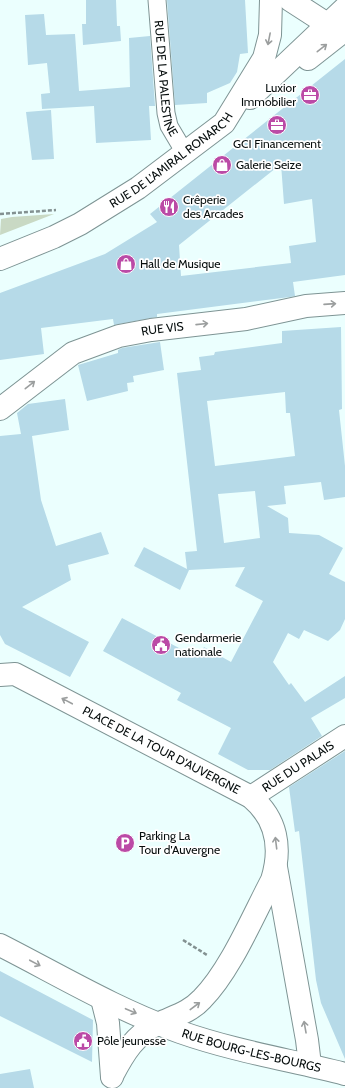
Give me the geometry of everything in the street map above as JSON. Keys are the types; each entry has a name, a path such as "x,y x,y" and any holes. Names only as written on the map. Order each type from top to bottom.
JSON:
{"street":[{"name":"RUE DE LA PALESTINE","path":"157,0 166,114 169,126 185,153"},
{"name":"RUE DE L'AMIRAL RONARC'H","path":"0,259 54,237 80,224 138,188 224,123 264,58 270,35 272,0"},
{"path":"290,0 337,29"},
{"path":"224,123 337,29 345,8"},
{"name":"RUE VIS","path":"0,409 73,353 119,336 151,330 246,319 306,306 345,303"},
{"name":"PLACE DE LA TOUR D'AUVERGNE","path":"0,658 8,674 251,797 265,810 273,826 277,848 276,867 307,1040 310,1065"},
{"name":"RUE DU PALAIS","path":"251,797 345,736"},
{"name":"PLACE DE LA TOUR D'AUVERGNE","path":"112,1082 130,1045 138,1036 160,1023 177,1017 196,1005 212,989 224,971 272,880 276,867"},
{"path":"0,945 102,999 160,1023"},
{"path":"102,999 108,1023 112,1082"},
{"name":"RUE BOURG-LES-BOURGS","path":"160,1023 179,1031 237,1050 345,1074"}],"path":[{"path":"0,214 44,210 60,211 69,214 80,224"},
{"path":"184,940 210,957 224,971"}],"green space":[{"path":"54,214 0,235 1,219"}],"building":[{"path":"86,0 116,0 117,26 120,26 121,41 83,45 82,24 86,24"},
{"path":"167,0 245,0 248,53 240,54 237,72 230,83 207,93 207,103 175,105"},
{"path":"44,14 46,35 75,34 79,91 130,87 129,38 150,36 155,106 149,106 151,140 96,143 94,106 42,109 41,94 50,93 47,63 28,65 25,15"},
{"path":"345,59 345,275 293,282 295,296 290,297 157,314 157,317 114,325 113,319 41,328 44,354 0,360 0,293 105,254 157,222 150,214","holes":["281,164 284,204 312,199 316,242 289,246 291,263 181,276 179,245"]},
{"path":"51,110 54,159 32,160 26,112"},
{"path":"341,327 342,409 339,410 345,466 345,497 324,500 321,482 284,486 286,504 267,506 288,518 289,533 319,535 343,548 329,574 345,582 345,619 340,630 328,641 304,630 299,639 288,633 273,662 289,685 291,683 305,702 345,676 345,698 311,718 322,736 270,770 248,770 218,754 231,728 177,700 181,693 103,651 122,618 198,658 204,647 231,662 263,601 235,586 245,567 189,570 180,590 134,566 144,547 187,569 185,552 197,551 177,373 201,370 199,357 214,355 215,352 282,343 282,331","holes":["285,392 286,413 290,413 295,456 215,466 207,401","255,491 260,538 224,543 218,494"]},
{"path":"160,342 164,370 133,376 134,382 127,383 128,391 87,401 78,365 118,353 118,350 122,348"},
{"path":"65,399 69,430 32,436 41,500 56,546 101,532 109,554 68,565 71,580 22,607 89,642 70,677 5,644 0,635 0,436 21,434 17,413 28,404"},
{"path":"345,751 345,1059 321,1003 316,980 299,831 295,832 289,787"},
{"path":"0,971 93,1020 92,1062 0,1016"},
{"path":"30,1069 34,1088 0,1088 0,1074"}],"place":[{"name":"Luxior Immobilier","path":"310,95"},
{"name":"GCI Financement","path":"277,125"},
{"name":"Galerie Seize","path":"222,165"},
{"name":"Crêperie des Arcades","path":"169,207"},
{"name":"Hall de Musique","path":"126,264"},
{"name":"Gendarmerie nationale","path":"161,645"},
{"name":"Parking La Tour d'Auvergne","path":"125,843"},
{"name":"Pôle jeunesse","path":"83,1041"}]}
